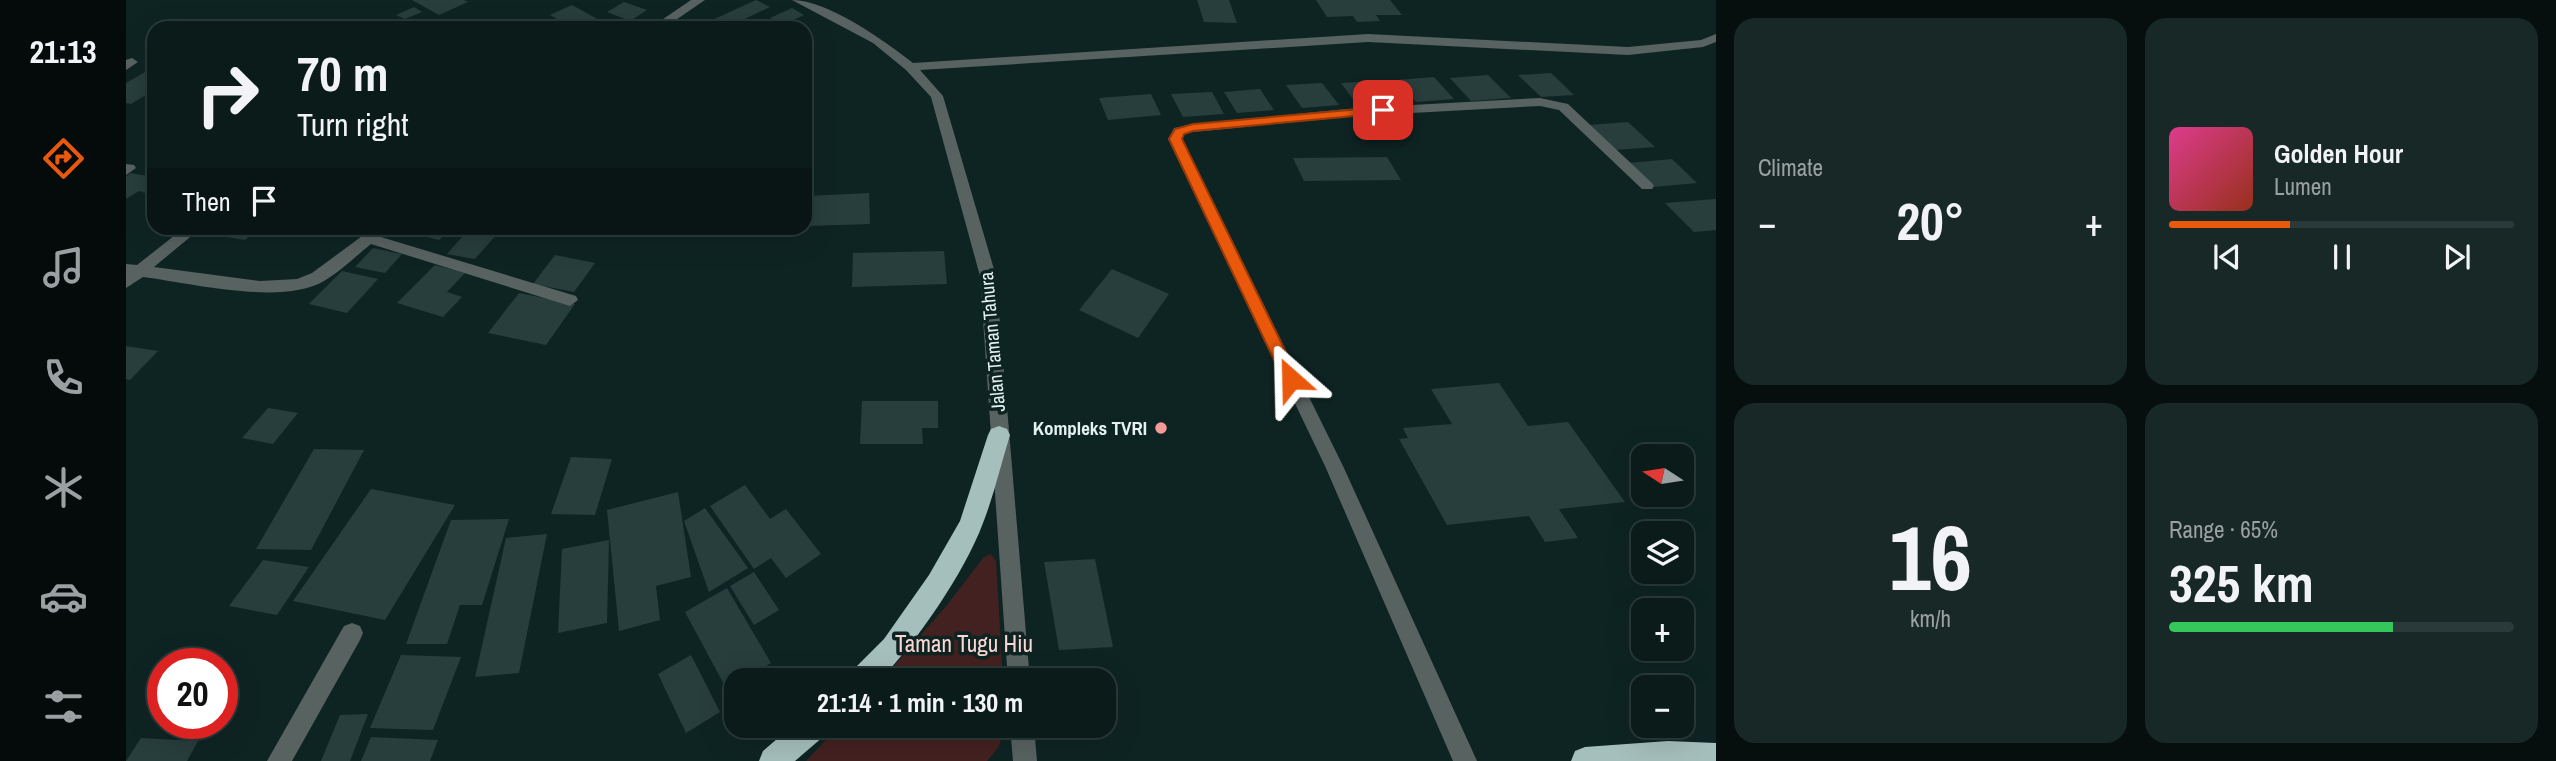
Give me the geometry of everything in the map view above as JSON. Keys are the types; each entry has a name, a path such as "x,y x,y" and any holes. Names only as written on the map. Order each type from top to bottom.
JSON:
{"highway":[{"path":"873,668 893,648 971,524 999,435"},
{"path":"773,761 800,738"},
{"path":"1585,761 1668,755 1716,757"}],"street":[{"path":"667,21 699,0"},
{"name":"Jalan Taman Tahura","path":"798,0 877,40 910,66 937,96 988,276 1018,668"},
{"path":"910,66 1146,54 1368,38 1628,51 1703,43 1716,38"},
{"path":"1465,761 1334,466 1175,139 1179,131 1193,128 1343,113 1547,103 1563,107 1647,186"},
{"path":"130,274 183,235"},
{"path":"130,274 260,287 299,285 318,277 373,235"},
{"path":"368,239 570,300"},
{"path":"279,761 352,633"},
{"path":"1023,738 1025,761"}],"green space":[{"name":"Taman Tugu Hiu","path":"990,554 996,560 1002,668 892,668 947,605 984,557"},
{"path":"828,738 1002,738 998,748 987,761 806,761"}],"building":[{"path":"412,0 464,0 468,2 439,15"},
{"path":"756,0 770,7 741,21 710,21"},
{"path":"1197,0 1229,0 1237,23 1204,22"},
{"path":"1316,0 1390,0 1402,15 1376,15 1380,21 1357,22 1353,16 1327,17"},
{"path":"624,2 647,10 630,21 607,12"},
{"path":"572,5 601,21 561,21 550,15"},
{"path":"414,7 422,12 405,19 396,15"},
{"path":"792,8 804,15 791,21 775,21 770,18"},
{"path":"147,71 147,94 131,104 126,103 126,83"},
{"path":"1551,73 1574,95 1541,97 1518,75"},
{"path":"1488,75 1511,98 1471,101 1450,78"},
{"path":"1434,77 1454,99 1416,102 1397,80"},
{"path":"1375,81 1392,102 1357,105 1341,83"},
{"path":"1322,83 1339,105 1302,108 1286,85"},
{"path":"1260,89 1274,110 1237,113 1224,92"},
{"path":"1212,92 1224,114 1183,117 1171,94"},
{"path":"1151,94 1161,115 1108,120 1099,98"},
{"path":"1628,122 1655,147 1614,150 1589,125"},
{"path":"1387,157 1401,180 1304,181 1293,158"},
{"path":"1672,159 1697,183 1653,187 1628,163"},
{"path":"130,173 147,176 147,192 139,191 126,199 126,176"},
{"path":"869,193 870,224 812,226 812,196"},
{"path":"1716,199 1716,230 1694,232 1665,203"},
{"path":"214,235 250,235 245,240"},
{"path":"419,235 444,235 439,240"},
{"path":"464,235 496,235 475,259 447,254"},
{"path":"373,248 402,254 385,273 355,267"},
{"path":"944,251 947,284 852,287 853,253"},
{"path":"555,255 595,263 574,292 533,284"},
{"path":"435,265 465,273 447,292 462,297 443,317 397,303"},
{"path":"1112,269 1169,294 1138,338 1079,310"},
{"path":"342,271 378,279 347,313 309,304"},
{"path":"519,293 575,304 546,345 488,333"},
{"path":"126,346 158,351 130,380 126,379"},
{"path":"1499,383 1528,426 1568,422 1625,502 1559,509 1578,538 1545,542 1529,516 1447,525 1399,439 1408,438 1403,428 1452,424 1431,389"},
{"path":"862,401 938,401 938,428 922,428 923,444 860,444"},
{"path":"268,408 298,413 273,444 242,438"},
{"path":"314,449 364,450 311,550 256,549"},
{"path":"571,457 612,459 595,515 551,514"},
{"path":"745,485 770,519 786,509 821,554 786,578 771,558 754,569 710,506"},
{"path":"371,489 455,505 385,620 293,601"},
{"path":"678,492 691,577 656,586 660,620 619,631 607,510"},
{"path":"705,508 748,568 709,592 684,521"},
{"path":"509,519 482,605 460,605 447,644 406,644 451,520"},
{"path":"547,534 519,673 475,677 506,538"},
{"path":"609,540 607,623 558,633 562,549"},
{"path":"1095,559 1113,647 1059,650 1044,562"},
{"path":"263,560 309,567 277,615 229,606"},
{"path":"754,572 779,610 754,625 730,586"},
{"path":"727,588 771,663 763,668 724,668 724,684 685,612"},
{"path":"401,655 461,657 433,730 370,728"},
{"path":"691,655 720,712 686,733 658,674"},
{"path":"368,714 350,761 321,761 340,715"},
{"path":"371,737 438,740 430,761 361,761"},
{"path":"141,738 198,741 187,761 126,761"}],"place":[{"name":"Kompleks TVRI","path":"1161,428"}],"route":[{"path":"1291,379 1223,233 1175,139 1179,131 1193,128 1383,110"}]}
